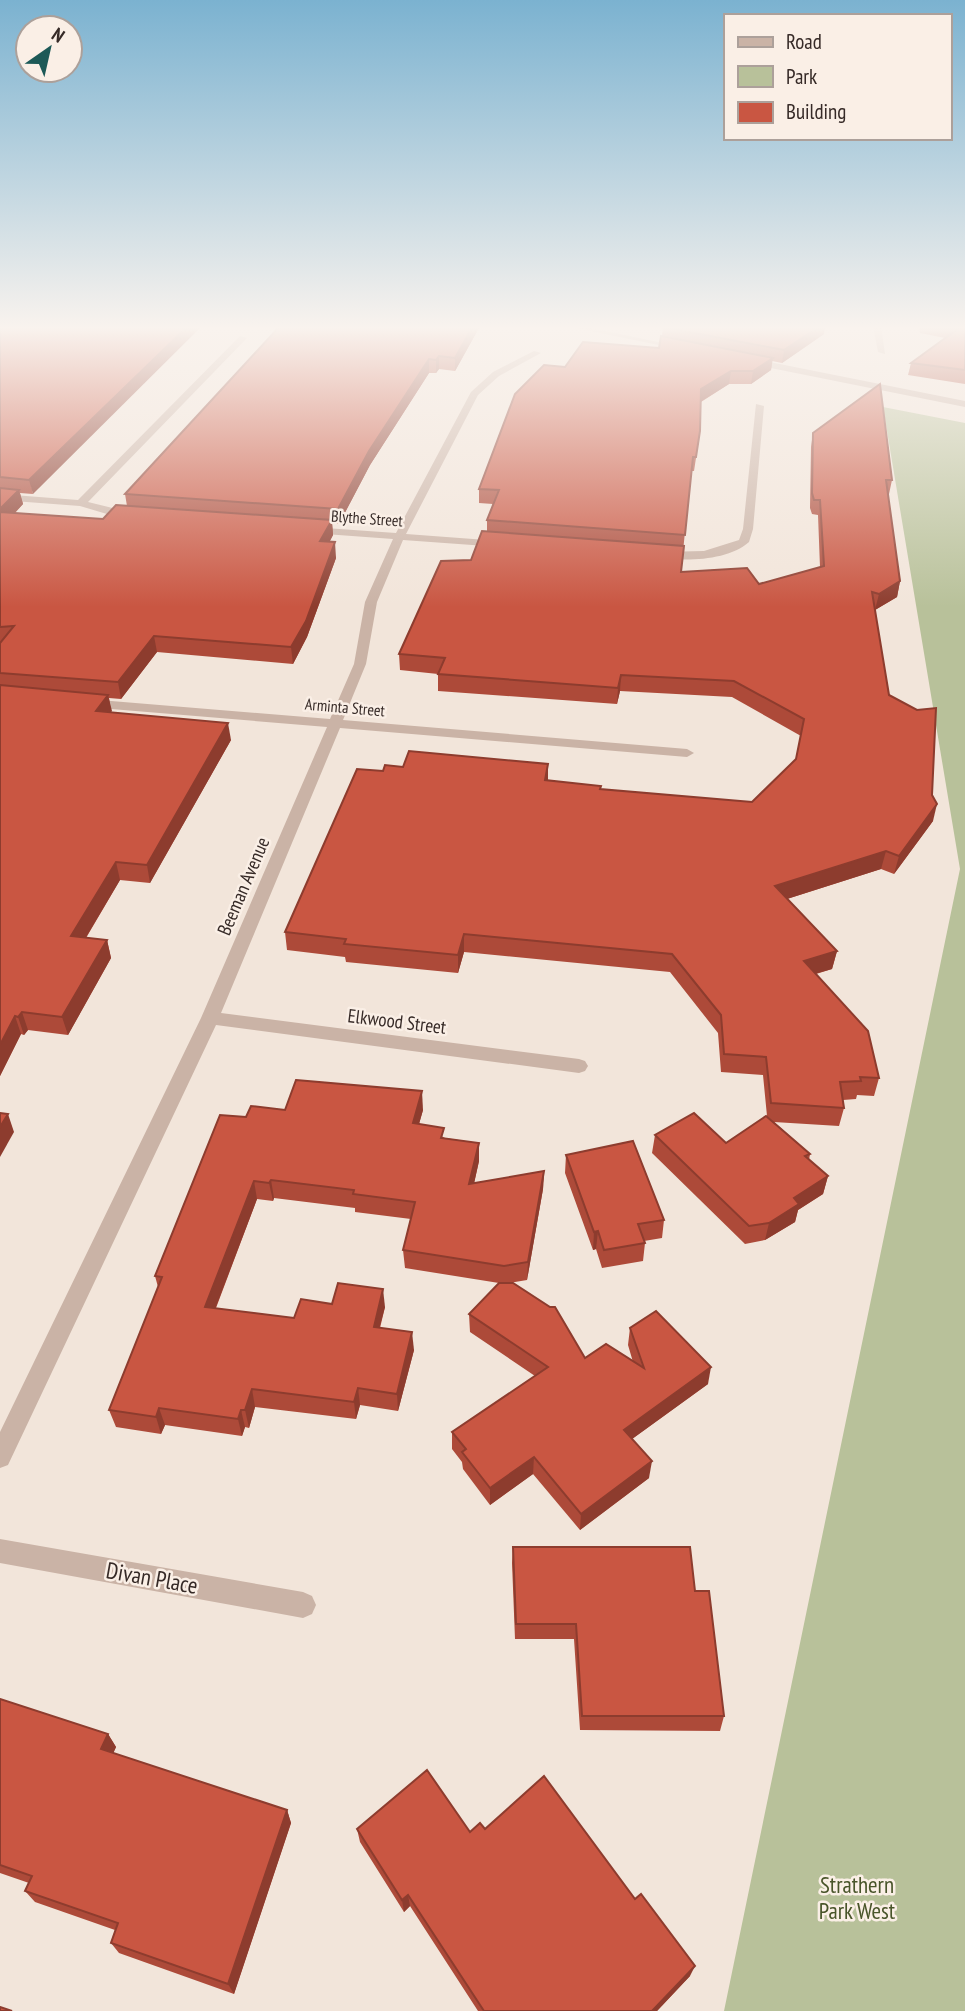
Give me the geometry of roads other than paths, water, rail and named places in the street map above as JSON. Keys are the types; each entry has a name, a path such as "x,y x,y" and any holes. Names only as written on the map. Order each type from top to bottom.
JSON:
{"street":[{"path":"81,503 163,420"},
{"name":"Beeman Avenue","path":"0,1457 210,1018 360,664 371,602 399,537 460,420"},
{"path":"654,555 691,556 729,551 744,542 748,528 758,420"},
{"path":"0,497 81,503 117,514 143,516"},
{"name":"Blythe Street","path":"304,529 507,544"},
{"name":"Arminta Street","path":"77,702 687,754"},
{"name":"Elkwood Street","path":"210,1018 579,1066"},
{"name":"Divan Place","path":"0,1551 303,1605"}],"park label":[{"name":"Strathern Park West","path":"857,1898"}]}
